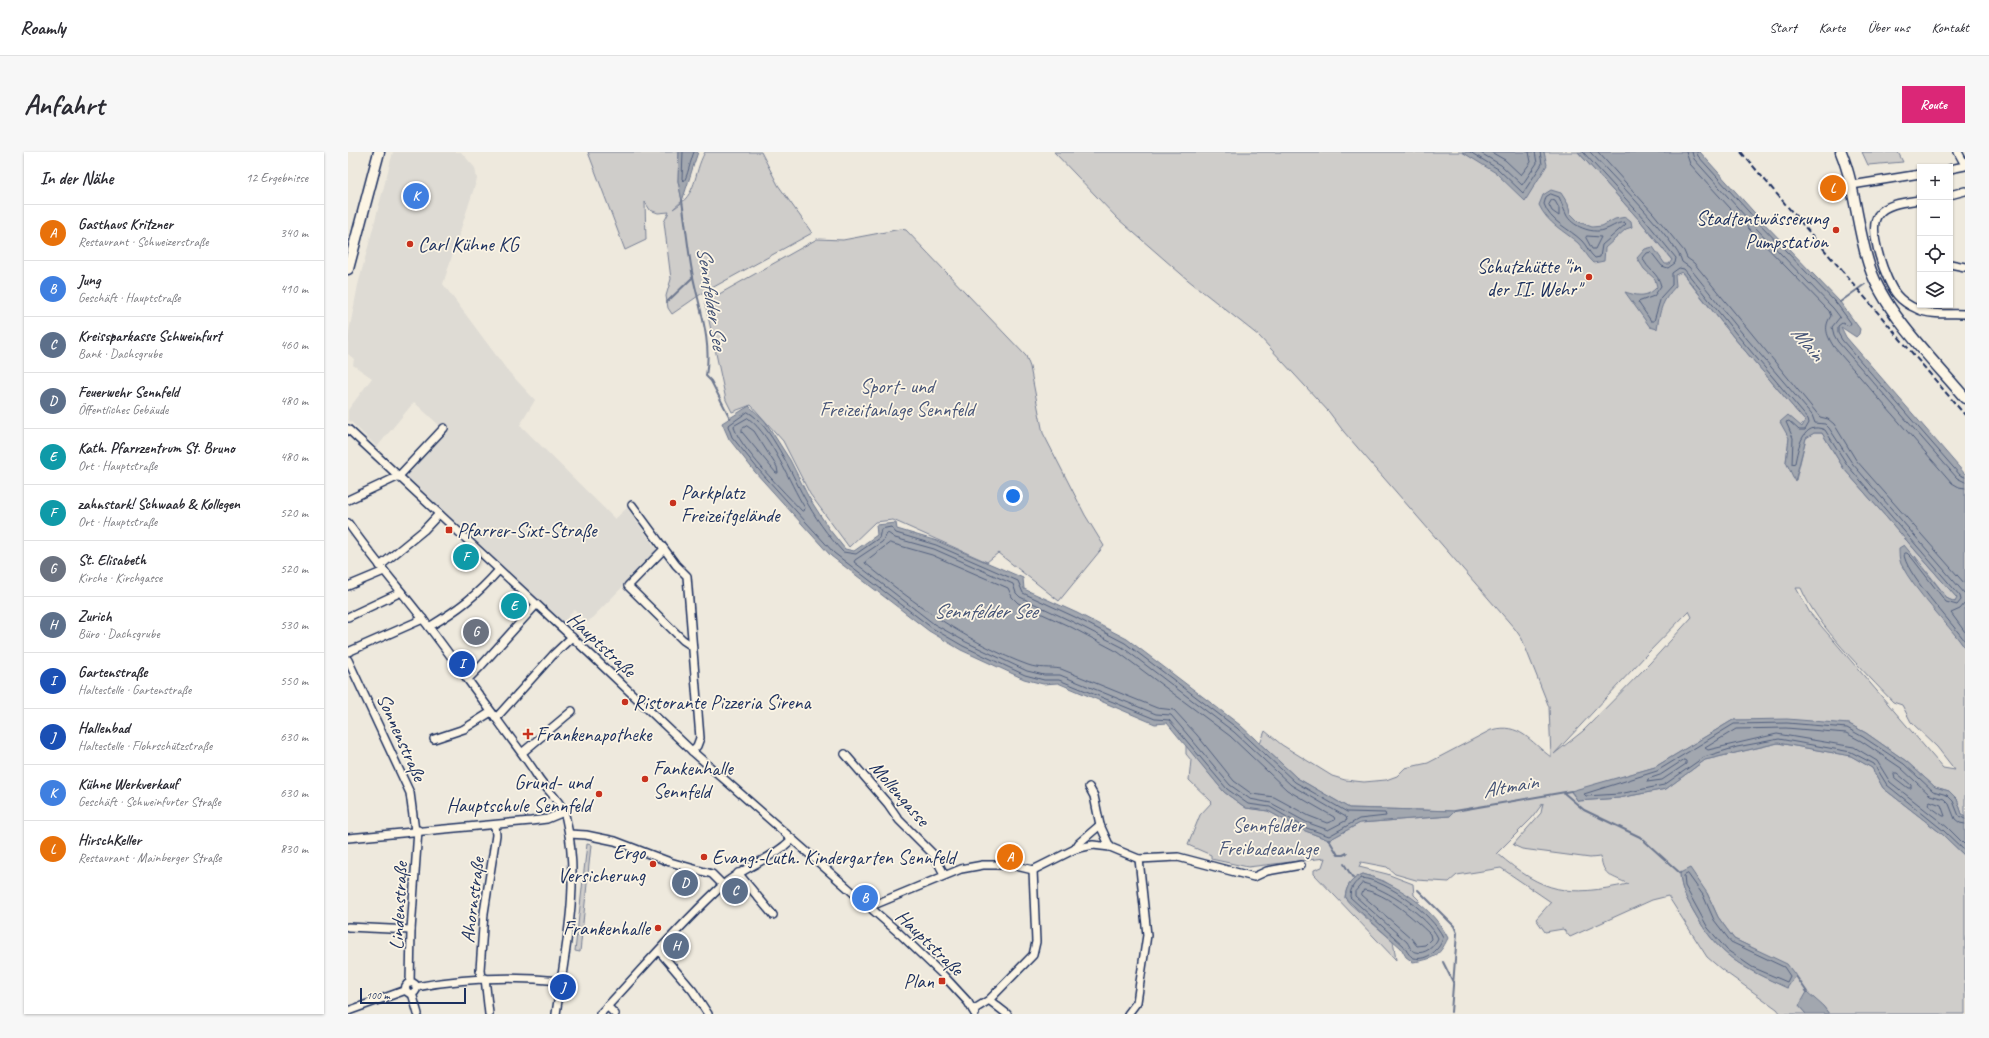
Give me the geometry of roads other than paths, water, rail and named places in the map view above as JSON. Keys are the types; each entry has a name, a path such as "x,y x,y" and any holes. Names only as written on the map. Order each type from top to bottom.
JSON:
{"main road":[{"path":"348,269 379,152"},
{"path":"1841,152 1852,184 1870,269 1884,299 1965,398"}],"street":[{"path":"1953,168 1965,166 1958,152"},
{"path":"1852,184 1917,174"},
{"path":"1953,194 1965,191"},
{"path":"1917,201 1888,207 1878,215 1875,226 1876,236 1888,279 1898,296 1918,310 1928,313 1965,314"},
{"path":"1953,265 1965,267"},
{"path":"348,500 399,476 444,428"},
{"name":"Hauptstraße","path":"348,429 572,637 692,751 937,968 968,1002 974,1012"},
{"path":"632,505 664,549 687,576 700,738 697,746 692,751"},
{"path":"348,586 382,568 424,530 439,514"},
{"path":"348,523 468,678 491,712 523,752 538,778 554,796 564,812 569,834 573,877 570,920 556,1014"},
{"path":"664,549 628,586 683,640 692,646"},
{"path":"429,627 453,613 480,592 499,570"},
{"path":"348,617 401,592"},
{"path":"468,678 481,666 536,605"},
{"path":"348,652 422,619"},
{"path":"496,718 553,655 572,637"},
{"name":"Sonnenstraße","path":"348,660 410,793 417,831"},
{"path":"523,752 572,711"},
{"path":"434,740 464,729 491,712"},
{"name":"Mollengasse","path":"845,754 899,820 934,855 944,874"},
{"path":"1089,787 1097,804 1100,825 1110,847"},
{"path":"349,835 547,820 564,812"},
{"name":"Ahornstraße","path":"489,1014 483,978 480,970 484,913 496,835 495,825"},
{"path":"1075,849 1079,842 1100,825"},
{"name":"Lindenstraße","path":"417,831 411,930 411,988 418,1014"},
{"path":"569,834 586,835 615,841 670,862 712,874 723,885"},
{"path":"600,1014 682,924 723,885 738,873 776,853 791,840"},
{"path":"869,907 944,874 961,869 983,865 1012,865 1033,870 1075,849 1093,845 1110,847 1139,860 1178,857 1254,877 1267,871 1301,865"},
{"path":"1128,1014 1138,1002 1147,935 1139,860"},
{"path":"974,1012 989,1000 1026,964 1036,949 1033,870"},
{"path":"738,873 773,915"},
{"path":"348,928 411,930"},
{"path":"659,951 693,991 708,1014"},
{"path":"348,1011 411,988 483,978 520,977 561,981"},
{"path":"989,1000 1007,1014"},
{"path":"607,1006 615,1014"}],"water":[{"name":"Sennfelder See","path":"679,152 698,152 682,201 678,181"},
{"path":"1462,152 1544,152 1547,165 1525,201 1496,173"},
{"name":"Main","path":"1578,152 1700,152 1761,220 1840,302 1860,329 1859,334 1856,337 1841,327 1846,337 1965,474 1965,648 1922,596 1907,575 1900,562 1899,548 1904,545 1948,599 1955,602 1957,598 1844,469 1822,433 1814,433 1806,438 1795,481 1786,462 1789,438 1780,422 1788,415 1802,427 1805,421 1735,339 1682,272 1675,275 1676,286 1662,306 1657,329 1650,327 1625,292 1642,295 1650,293 1657,287 1655,279 1644,269 1637,258 1645,249 1653,247 1665,264 1669,264 1672,260 1642,223"},
{"path":"1551,190 1561,193 1568,204 1570,213 1579,222 1592,227 1602,226 1615,219 1626,217 1631,221 1632,227 1626,229 1605,248 1604,261 1594,263 1578,243 1551,222 1543,212 1539,205 1543,195"},
{"name":"Sennfelder See","path":"749,406 765,421 790,460 808,496 829,529 845,549 854,551 877,535 876,525 896,523 897,529 937,541 1023,578 1024,589 1077,613 1127,639 1240,725 1297,778 1349,808 1455,811 1450,816 1360,823 1329,840 1303,830 1268,811 1246,808 1224,792 1167,723 1155,724 1058,683 1043,684 1024,679 961,650 929,631 831,556 755,472 729,439 722,423"},
{"name":"Altmain","path":"1787,719 1849,724 1866,733 1906,761 1935,787 1949,791 1957,799 1962,814 1965,816 1965,856 1942,834 1883,788 1872,768 1851,756 1778,743 1705,760 1666,789 1619,798 1578,801 1571,791 1655,767 1733,720"},
{"path":"1690,868 1707,893 1718,917 1734,939 1787,964 1796,976 1787,988 1745,967 1723,951 1713,940 1694,912 1683,889 1680,873"},
{"path":"1363,874 1388,883 1400,890 1423,906 1433,916 1448,938 1442,949 1435,956 1426,960 1413,962 1406,957 1401,948 1345,898 1350,883 1355,878"},
{"path":"1807,992 1823,1006 1829,1014 1806,1014 1799,1006"}],"waterway":[{"name":"Sennfelder See","path":"682,201 691,267 706,338 706,376 711,381 730,418"},
{"path":"667,302 693,277"},
{"path":"1840,302 1865,284"},
{"name":"Altmain","path":"1455,811 1571,791"},
{"path":"1564,793 1584,810 1640,837 1680,873"},
{"path":"1329,840 1338,855 1347,853"},
{"path":"1344,864 1353,878"},
{"path":"1418,890 1454,926 1457,933 1451,1012"},
{"path":"1443,962 1453,982"},
{"name":"Altmain","path":"1796,976 1807,992"}],"railway":[{"path":"1741,152 1965,415"}],"place":[{"name":"HirschKeller","path":"1833,188"},
{"name":"Kühne Werkverkauf","path":"416,196"},
{"name":"Stadtentwässerung Pumpstation","path":"1836,230"},
{"name":"Carl Kühne KG","path":"410,244"},
{"name":"Schutzhütte \"in der II. Wehr\"","path":"1589,277"},
{"name":"Parkplatz Freizeitgelände","path":"673,503"},
{"name":"Pfarrer-Sixt-Straße","path":"449,530"},
{"name":"zahnstark! Schwaab & Kollegen","path":"466,557"},
{"name":"Kath. Pfarrzentrum St. Bruno","path":"514,606"},
{"name":"St. Elisabeth","path":"476,632"},
{"name":"Gartenstraße","path":"462,664"},
{"name":"Ristorante Pizzeria Sirena","path":"625,702"},
{"name":"Frankenapotheke","path":"528,734"},
{"name":"Fankenhalle Sennfeld","path":"645,779"},
{"name":"Grund- und Hauptschule Sennfeld","path":"599,794"},
{"name":"Evang.-Luth. Kindergarten Sennfeld","path":"704,857"},
{"name":"Gasthaus Kritzner","path":"1010,857"},
{"name":"Ergo Versicherung","path":"653,864"},
{"name":"Feuerwehr Sennfeld","path":"685,883"},
{"name":"Kreissparkasse Schweinfurt","path":"735,891"},
{"name":"Jung","path":"865,898"},
{"name":"Frankenhalle","path":"658,928"},
{"name":"Zurich","path":"676,946"},
{"name":"Plan","path":"942,981"},
{"name":"Hallenbad","path":"563,987"}],"park label":[{"name":"Sport- und Freizeitanlage Sennfeld","path":"897,398"},
{"name":"Sennfelder Freibadeanlage","path":"1268,836"}]}
